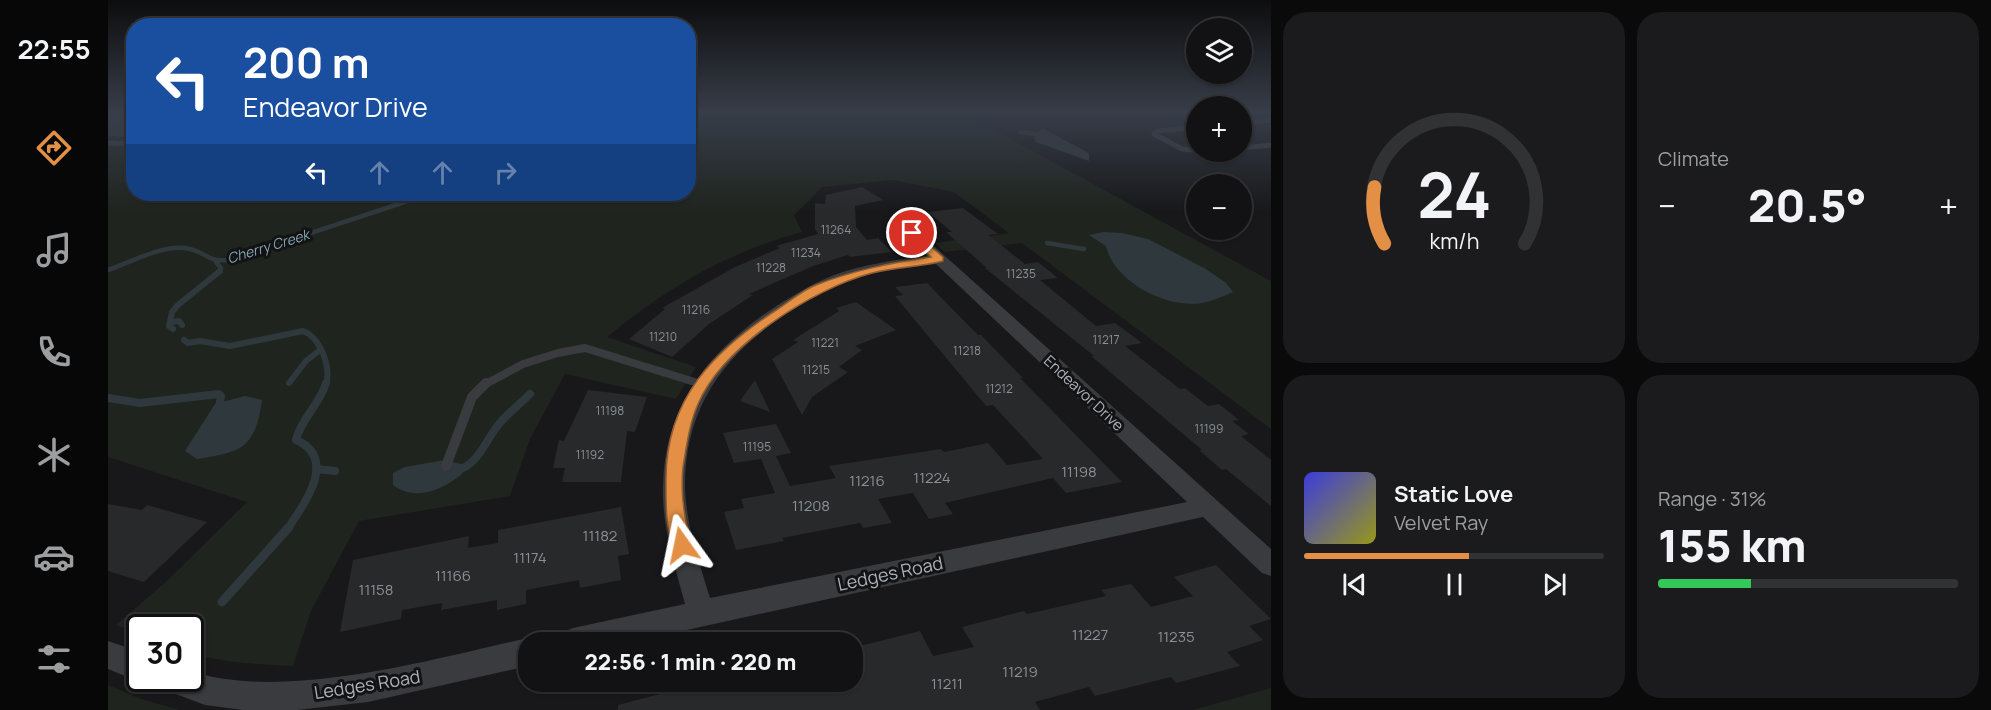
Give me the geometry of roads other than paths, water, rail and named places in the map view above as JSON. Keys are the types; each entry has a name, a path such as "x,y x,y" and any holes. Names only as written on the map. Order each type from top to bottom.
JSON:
{"street":[{"name":"Endeavor Drive","path":"898,220 1271,564"},
{"path":"700,613 678,525 674,490 675,465 683,423 701,384 723,357 744,338 780,311 818,288 877,268 940,259"},
{"name":"Ledges Road","path":"617,632 1208,507"},
{"name":"Ledges Road","path":"204,690 291,695 395,682 518,654"},
{"path":"108,655 126,662"}],"lane":[{"path":"446,465 478,387 548,355 578,348 591,350 701,384"}],"waterway":[{"name":"Cherry Creek","path":"108,270 148,254 180,248 190,249 211,258 229,260 408,201"},
{"path":"1047,243 1084,249"},
{"path":"216,262 221,268 219,272"},
{"path":"173,329 169,326 172,312 219,272"},
{"path":"171,322 179,321 182,325"},
{"path":"184,340 188,343 200,341 230,346 303,331 320,346 326,362 326,385"},
{"path":"289,383 306,361 320,350"},
{"path":"316,469 315,458 308,448 296,440 298,432 326,383"},
{"path":"108,398 140,403 219,394 221,396 219,408"},
{"path":"455,471 476,458 499,424 530,394"},
{"path":"288,528 309,494 316,469"},
{"path":"316,469 335,471"},
{"path":"222,602 289,527"}]}
